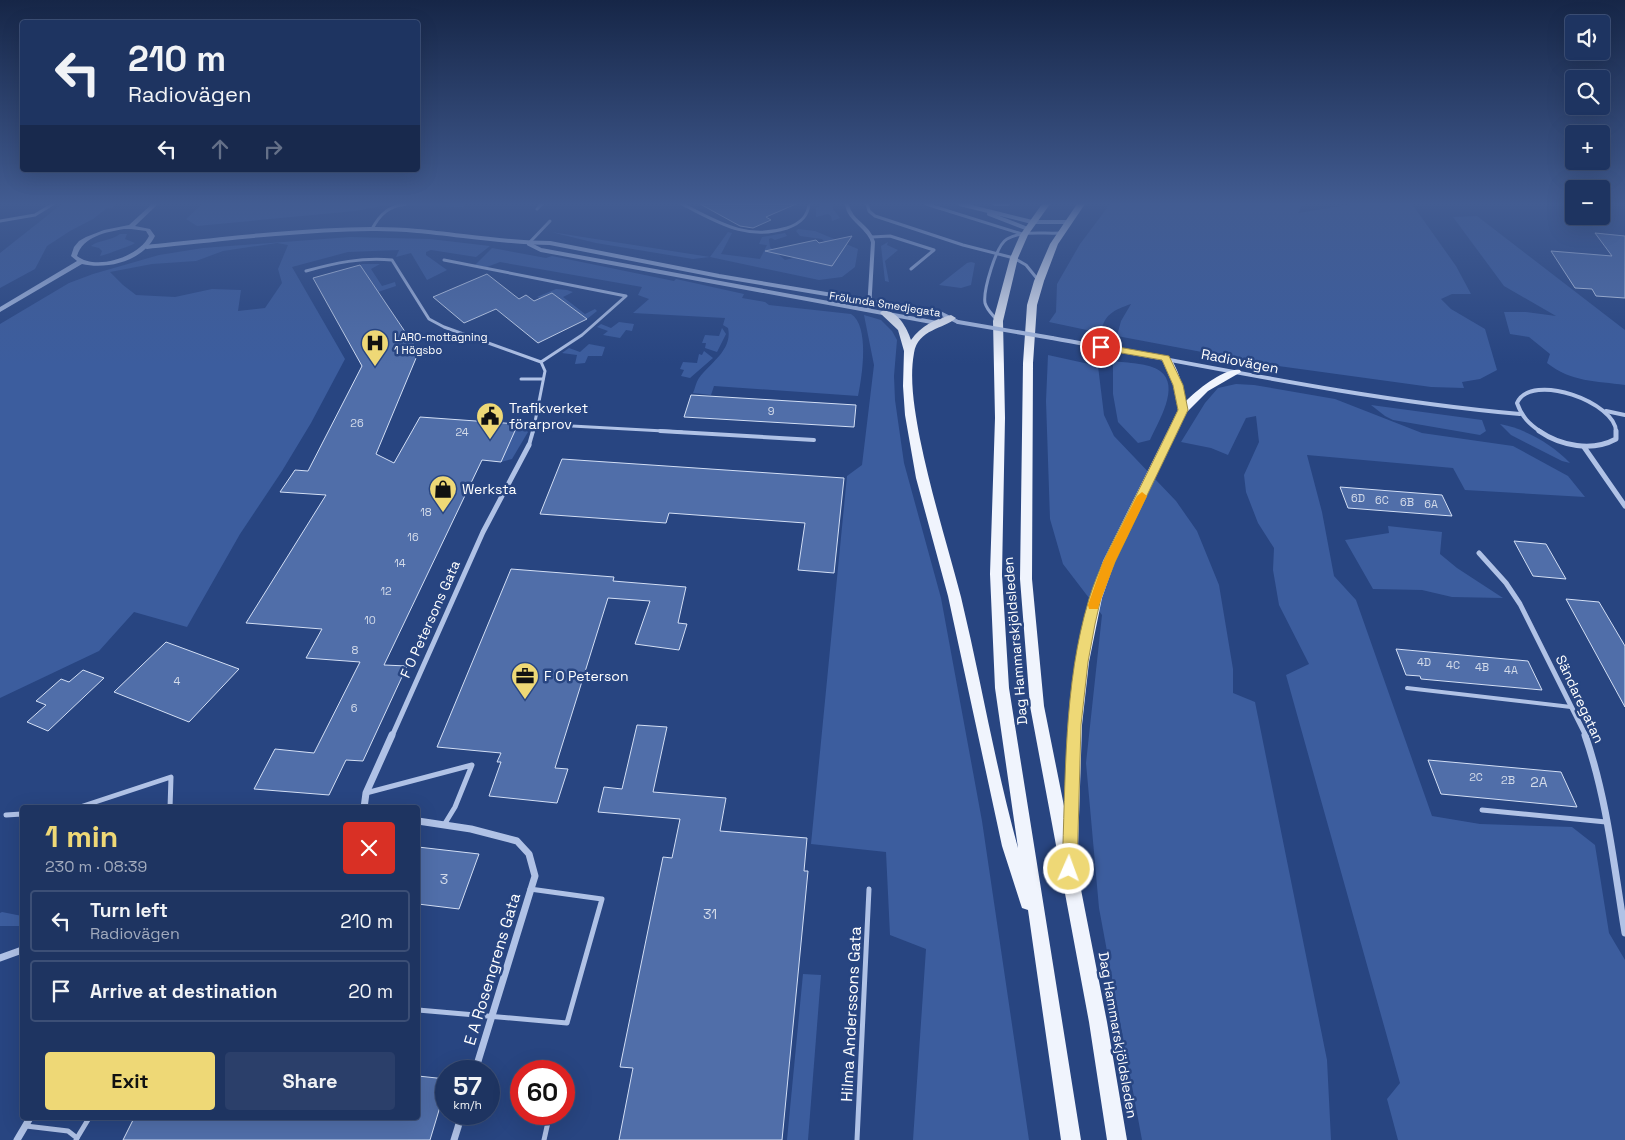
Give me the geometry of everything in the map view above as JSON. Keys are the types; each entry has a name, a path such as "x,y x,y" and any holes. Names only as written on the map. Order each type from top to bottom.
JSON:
{"main road":[{"name":"Dag Hammarskjöldsleden","path":"1049,257 1038,281 1030,320 1026,579 1037,706 1098,1022 1117,1140"},
{"name":"Dag Hammarskjöldsleden","path":"1014,258 998,321 1000,418 996,574 1002,688 1071,1140"},
{"path":"884,313 897,322 902,329 909,351 908,386 910,415 922,478 954,596 1010,846 1039,938"},
{"path":"909,351 917,336 935,323 954,320"},
{"path":"1166,358 1178,385 1183,410"},
{"path":"1069,869 1075,725 1082,662 1096,598 1109,562 1183,410 1204,389 1236,372"}],"street":[{"path":"75,257 80,262 99,264 129,257"},
{"name":"Frölunda Smedjegata","path":"580,257 935,323"},
{"name":"Frölunda Smedjegata","path":"623,257 719,276 940,313 954,320"},
{"path":"869,310 872,257"},
{"path":"0,310 80,262"},
{"name":"Radiovägen","path":"954,320 1389,399 1454,408 1520,414"},
{"path":"1604,410 1617,424 1619,433 1616,440 1612,444 1600,447 1584,447 1564,443 1545,435 1530,425 1520,414 1517,403 1522,395 1529,391 1544,389 1575,395 1604,410 1625,415"},
{"path":"1619,433 1625,432"},
{"name":"F O Petersons Gata","path":"364,805 366,793 481,537 529,445"},
{"path":"1584,447 1625,506"},
{"name":"Sändaregatan","path":"1479,553 1506,583 1520,604 1584,731 1594,760 1625,933"},
{"path":"420,821 444,825"},
{"name":"E A Rosengrens Gata","path":"444,825 471,829 517,841 529,854 535,876 478,1060"},
{"path":"0,958 20,951"},
{"path":"17,1140 29,1120"},
{"path":"454,1140 459,1125"}],"lane":[{"path":"911,270 926,257"},
{"path":"996,257 985,302 988,310 998,321"},
{"path":"306,272 344,260 370,258 392,260 429,319 444,327 541,362 545,371 544,380 529,445"},
{"path":"1014,258 1026,265 1038,281"},
{"path":"444,260 626,296 582,335 541,362"},
{"path":"521,378 544,380"},
{"path":"535,424 814,440"},
{"path":"1407,688 1571,707"},
{"path":"366,793 472,765 455,807 444,825"},
{"path":"86,805 171,777 170,805"},
{"path":"1482,810 1606,822"},
{"path":"6,815 20,814"},
{"path":"420,1010 567,1023 602,899 530,889"},
{"name":"Hilma Anderssons Gata","path":"857,1140 869,889"},
{"path":"25,1126 68,1131 77,1139 88,1120"},
{"path":"544,1140 547,1125"}],"shaded area":[{"path":"0,257 41,257 35,269 0,288"},
{"path":"151,257 206,257 196,261 152,264 110,272 136,295 175,297 212,289 241,290 238,311 265,308 282,283 278,269 283,257 329,257 292,267 345,359 311,423 240,534 187,627 134,612 99,651 0,698 0,324 69,283"},
{"path":"413,257 429,257 447,270 427,280"},
{"path":"483,257 558,257 674,281 676,279 744,294 742,298 765,302 769,305 851,314 857,320 863,340 863,365 858,396 714,386 711,395 693,393 699,378 724,350 727,343 729,336 728,328 723,325 725,318 633,313 649,299 638,295 642,287 500,262 487,267 475,265"},
{"path":"682,257 708,257 693,259"},
{"path":"711,257 760,259 761,257 782,257 785,260 797,257 857,257 855,267 842,277 819,280"},
{"path":"882,257 889,257 885,261 889,282 885,281"},
{"path":"1072,257 1450,257 1471,294 1452,294 1441,299 1451,309 1485,329 1497,370 1480,379 1462,382 1464,388 1431,387 1271,365 1117,336 1121,321 1131,304 1120,308 1107,317 1101,333 1049,322 1056,312 1057,284"},
{"path":"1483,257 1530,257 1625,330 1625,385 1584,380 1565,374 1547,363 1550,354 1529,337 1510,334 1504,312 1526,312 1556,316 1504,286"},
{"path":"967,263 975,263 971,285 961,288 939,285"},
{"path":"380,264 371,269 382,286 395,282 396,286 378,292 360,265"},
{"path":"556,289 573,292 563,297 585,314 595,309 597,311 587,319 552,293 540,298 537,297"},
{"path":"864,315 881,320 892,331 897,340 894,376 895,400 904,463 941,598 982,821 1029,1140 913,1140 926,949 890,935 886,852 811,844 847,476 862,465 874,365"},
{"path":"619,322 634,324 632,331 626,330 620,338 603,335 608,331 597,327 601,324 611,328"},
{"path":"722,328 726,334 717,352 705,348 706,343 702,343 705,335 719,336"},
{"path":"589,344 605,347 602,356 588,356 585,363 575,364 577,355 562,353 569,348 580,352"},
{"path":"704,351 713,358 690,378 681,376 684,370 680,369 683,362 697,363 699,354 702,355"},
{"path":"1048,355 1098,366 1104,415 1114,436 1176,501 1197,531 1219,585 1233,669 1233,693 1255,702 1327,1060 1331,1140 1142,1140 1099,908 1086,763 1102,615 1063,564 1050,519 1046,401"},
{"path":"1113,361 1150,366 1160,371 1166,378 1168,395 1166,404 1150,440 1138,443 1118,422 1113,394"},
{"path":"1236,384 1254,385 1335,399 1422,433 1513,446 1568,476 1585,497 1465,490 1453,468 1307,455 1322,512 1334,576 1356,600 1432,816 1480,824 1572,827 1595,845 1609,933 1625,960 1625,1140 1398,1140 1387,1099 1400,1083 1286,675 1309,664 1279,605 1273,570 1274,548 1258,523 1246,492 1244,475 1259,442 1256,416 1246,418 1228,455 1211,448 1181,442 1205,403 1218,388"},
{"path":"1371,405 1482,420 1486,431 1480,435 1393,420"},
{"path":"1500,424 1510,426 1538,438 1570,463 1562,461 1511,435"},
{"path":"521,426 528,432 512,459 501,462 515,429"},
{"path":"1388,526 1442,532 1440,554 1457,568 1503,598 1452,597 1422,590 1373,589 1345,540 1389,533"},
{"path":"0,913 20,916 20,926 0,926"},
{"path":"803,974 821,975 808,1140 787,1140"}],"building":[{"path":"793,257 838,257 832,266"},
{"path":"1555,257 1625,257 1625,298 1596,296 1592,289 1575,288"},
{"path":"360,265 414,345 404,350 419,351 376,454 394,463 420,417 518,424 501,462 482,460 384,665 407,666 363,761 346,760 329,795 254,789 275,749 314,753 360,662 306,658 322,629 246,623 326,495 280,492 295,470 308,471 362,366 313,278"},
{"path":"487,274 519,299 526,295 534,301 552,293 587,319 538,343 496,309 464,323 433,297"},
{"path":"691,395 856,405 854,427 684,417"},
{"path":"562,459 844,478 834,573 798,570 805,523 669,513 666,523 540,514"},
{"path":"1340,487 1442,495 1452,516 1348,508"},
{"path":"1514,541 1546,544 1566,579 1533,576"},
{"path":"511,569 614,577 613,581 686,587 678,623 687,624 679,650 635,644 650,601 608,598 555,768 568,769 557,803 489,796 501,762 497,762 501,753 437,747"},
{"path":"1566,599 1599,602 1625,646 1625,707"},
{"path":"166,642 239,669 189,722 114,692"},
{"path":"1396,649 1528,661 1542,690 1421,679 1420,676 1406,675"},
{"path":"83,670 104,678 48,731 27,722 46,705 36,701 61,679 69,682"},
{"path":"637,725 667,727 653,792 726,798 720,831 807,838 804,871 808,871 782,1140 619,1140 633,1068 620,1067 663,857 672,858 680,819 598,812 604,787 622,789"},
{"path":"1428,760 1561,772 1577,807 1441,794"},
{"path":"420,847 479,854 459,909 420,904"},
{"path":"420,1076 435,1078 435,1123 430,1140 123,1140 133,1120 420,1120"}],"slow traffic":[{"path":"1094,605 1109,562 1142,496"}],"place":[{"name":"LARO-mottagning 1 Högsbo","path":"375,367"},
{"name":"Trafikverket förarprov","path":"490,440"},
{"name":"Werksta","path":"443,513"},
{"name":"F O Peterson","path":"525,700"}],"route":[{"path":"1069,869 1075,725 1082,662 1089,624 1109,562 1183,410 1178,385 1166,358 1101,347"}]}
